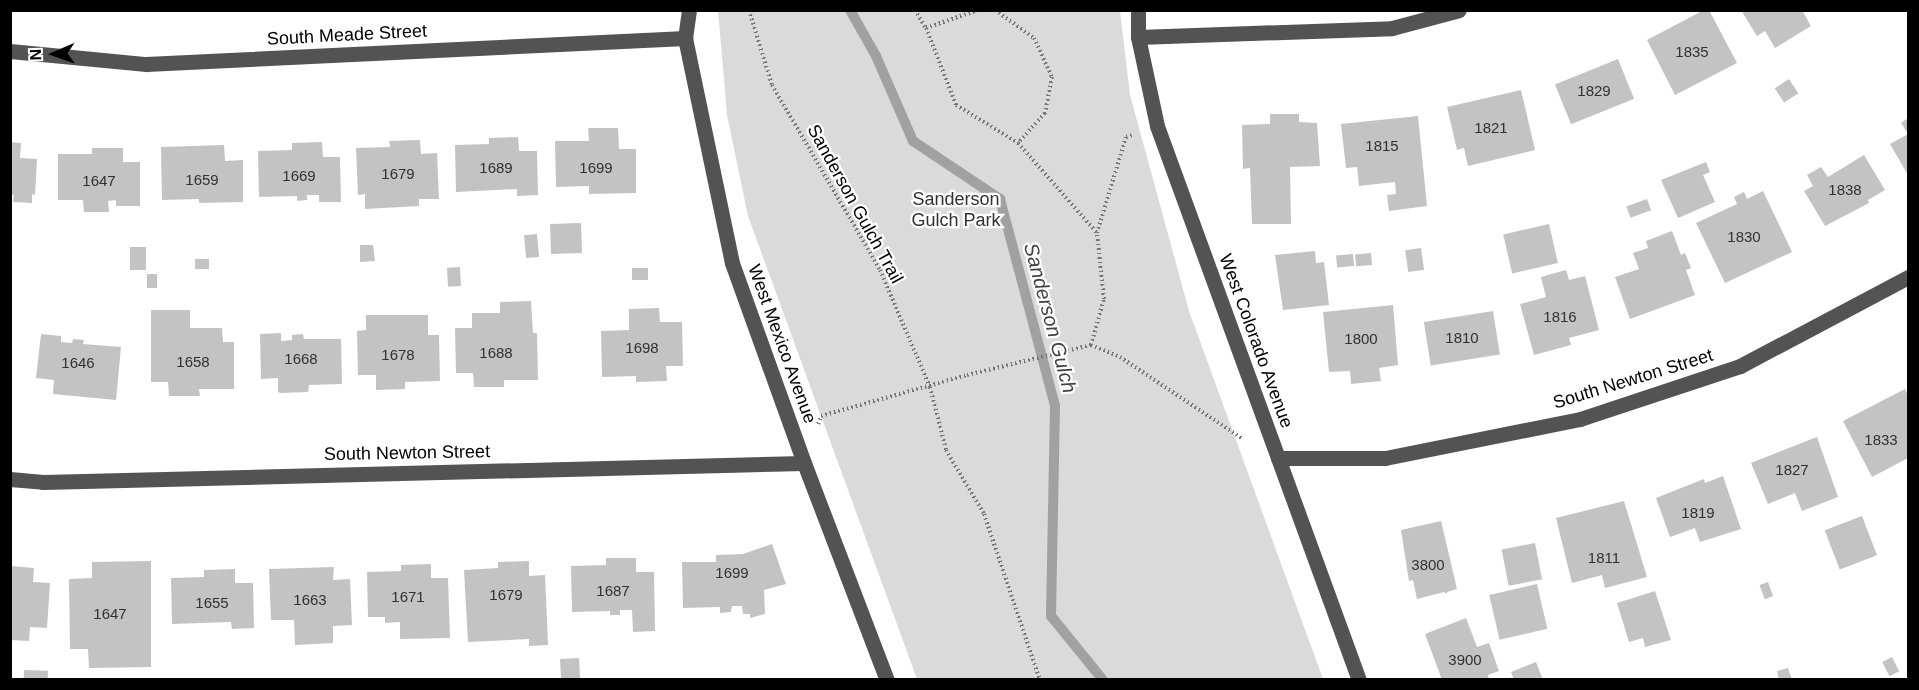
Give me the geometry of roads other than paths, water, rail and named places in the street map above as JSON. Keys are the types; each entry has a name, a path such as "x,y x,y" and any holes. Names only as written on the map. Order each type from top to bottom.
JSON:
{"street":[{"name":"West Mexico Avenue","path":"689,10 685,38 732,263 804,462 887,680"},
{"name":"West Colorado Avenue","path":"1138,10 1138,37 1157,126 1359,680"},
{"path":"1138,37 1392,28 1459,10"},
{"name":"South Meade Street","path":"10,51 146,64 685,38"},
{"name":"South Newton Street","path":"1278,458 1385,458 1580,419 1740,366 1908,277"},
{"name":"South Newton Street","path":"10,479 43,482 804,462"}],"waterway":[{"name":"Sanderson Gulch","path":"850,10 876,56 913,141 1000,199 1055,406 1051,616 1103,680"}],"park label":[{"name":"Sanderson Gulch Park","path":"956,210"}]}
